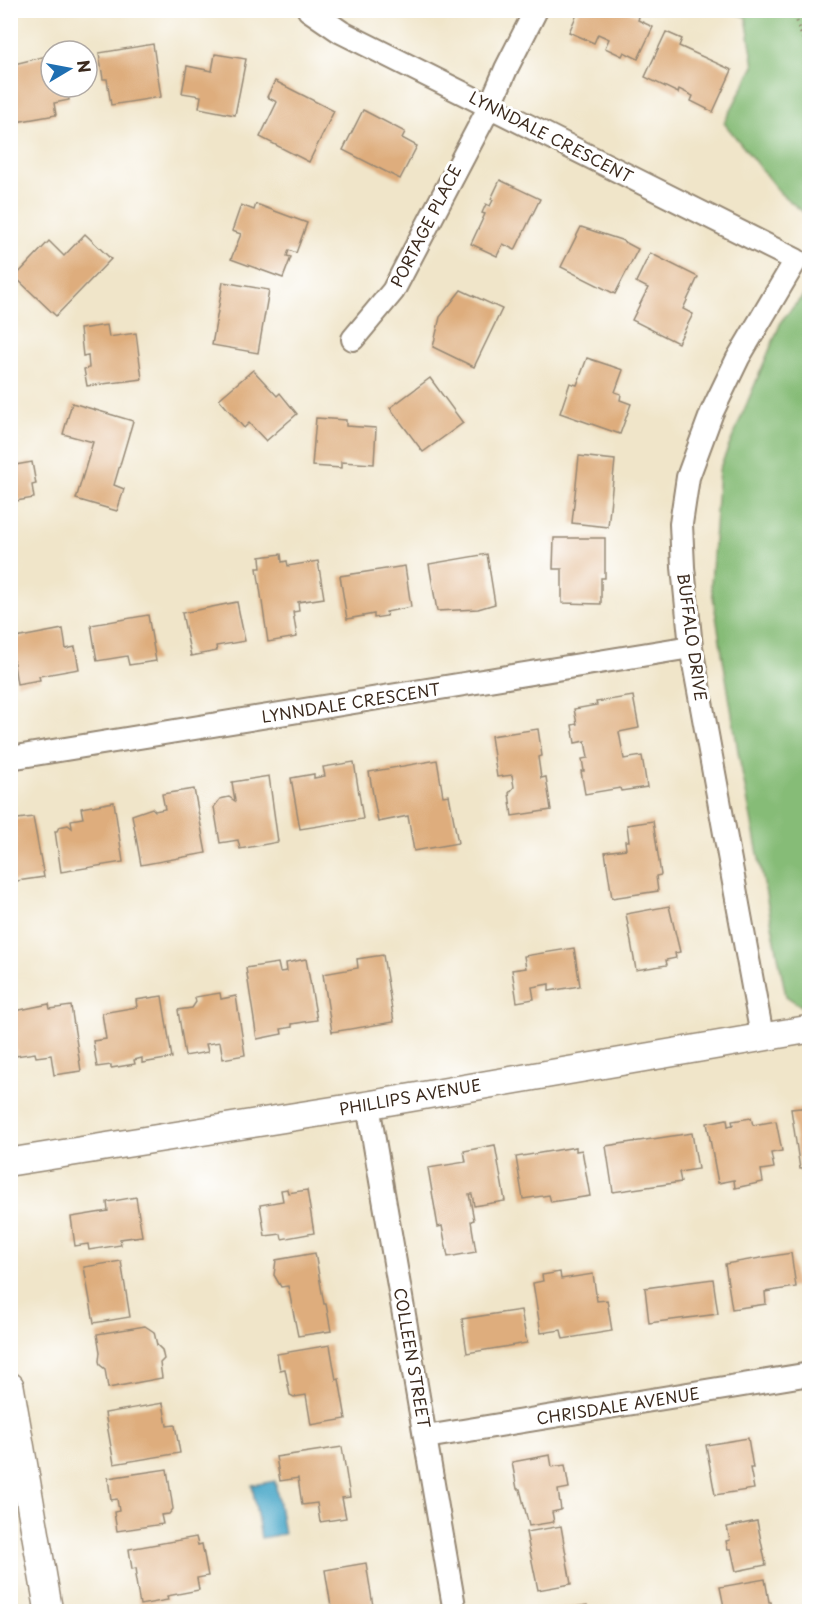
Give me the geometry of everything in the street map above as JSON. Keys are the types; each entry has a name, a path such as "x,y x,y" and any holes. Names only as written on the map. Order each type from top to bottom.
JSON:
{"street":[{"name":"LYNNDALE CRESCENT","path":"309,10 341,32 796,260"},
{"name":"PORTAGE PLACE","path":"353,339 393,291 490,106 536,10"},
{"name":"BUFFALO DRIVE","path":"762,1036 691,647 681,524 688,477 712,412 738,357 796,260"},
{"name":"LYNNDALE CRESCENT","path":"10,758 691,647"},
{"name":"PHILLIPS AVENUE","path":"10,1162 368,1105 810,1029"},
{"name":"COLLEEN STREET","path":"368,1105 455,1611"},
{"name":"CHRISDALE AVENUE","path":"426,1437 810,1374"},
{"path":"10,1386 49,1611"}],"path":[{"path":"792,10 810,55"}],"green space":[{"path":"729,11 809,11 809,217 781,194 724,123 754,66 746,17"},
{"path":"809,289 810,1005 801,1006 786,996 739,757 711,585 719,470 782,320"}],"water":[{"path":"275,1481 284,1534 261,1538 252,1485"}],"building":[{"path":"579,10 626,10 639,17 638,20 653,27 638,59 624,52 622,56 605,48 609,39 598,34 594,43 569,32"},
{"path":"666,32 682,39 679,46 732,70 713,112 691,101 693,96 679,89 678,93 645,77"},
{"path":"153,44 161,97 111,105 107,79 103,79 99,53"},
{"path":"215,54 246,59 235,115 199,108 201,96 182,93 187,66 212,71"},
{"path":"39,58 39,99 69,100 54,103 56,115 10,123 10,65"},
{"path":"275,81 334,111 309,162 260,137 277,102 267,97"},
{"path":"363,110 405,132 402,138 417,146 400,179 343,150"},
{"path":"500,180 540,199 515,250 503,244 497,256 471,244 485,214 482,213 486,204 490,206"},
{"path":"256,204 307,223 296,253 289,250 287,256 291,257 283,278 231,259 241,234 232,231 241,205 254,210"},
{"path":"581,227 621,240 638,249 615,294 561,267"},
{"path":"85,234 111,259 56,316 15,277 49,241 64,256"},
{"path":"650,253 698,277 683,309 693,314 678,343 632,320 648,288 636,282"},
{"path":"223,282 269,290 258,353 212,345"},
{"path":"461,290 502,309 474,367 433,347 440,317"},
{"path":"107,325 109,337 136,333 142,379 87,386 84,369 89,368 88,355 83,356 80,329"},
{"path":"587,358 623,370 615,392 621,394 620,400 631,404 620,434 560,413 570,383 577,385"},
{"path":"253,370 277,396 280,393 297,414 266,441 249,423 244,428 219,399"},
{"path":"430,378 463,423 423,452 390,408"},
{"path":"72,403 133,421 114,485 124,489 117,511 76,499 93,442 63,434"},
{"path":"316,418 346,420 346,426 376,428 374,464 341,462 341,468 312,466"},
{"path":"579,456 615,460 608,527 572,523"},
{"path":"32,462 36,484 32,485 34,498 10,502 10,466"},
{"path":"554,538 605,538 605,578 601,578 601,604 562,603 562,569 553,569"},
{"path":"281,554 282,562 287,561 288,566 318,561 324,598 298,602 299,611 293,612 297,637 268,642 257,568 261,568 260,557"},
{"path":"487,554 495,604 478,609 437,611 429,564"},
{"path":"405,566 411,607 386,612 387,616 374,618 374,614 347,619 340,576"},
{"path":"237,602 245,641 216,646 217,651 191,656 182,613"},
{"path":"148,615 156,661 129,665 127,656 97,661 91,625"},
{"path":"63,629 66,649 75,647 79,669 39,676 40,680 17,684 10,639"},
{"path":"633,696 639,728 619,732 624,759 642,756 647,787 621,791 620,788 585,794 581,771 584,771 582,759 588,758 585,741 575,743 572,725 577,724 574,709 597,705 596,702"},
{"path":"538,729 542,756 538,757 541,778 546,777 551,810 512,816 509,793 514,787 512,775 497,777 491,736"},
{"path":"437,760 443,796 449,795 458,843 414,851 408,816 378,822 369,772"},
{"path":"354,762 363,819 300,829 291,778 314,774 314,778 325,776 323,767"},
{"path":"269,776 278,842 240,849 238,840 220,843 214,807 220,799 229,797 235,801 232,782"},
{"path":"194,789 206,853 141,865 132,815 152,808 155,811 165,809 162,794"},
{"path":"114,802 123,862 61,872 55,831 59,827 68,825 72,828 71,820 83,818 81,808"},
{"path":"33,817 44,877 10,882 10,820"},
{"path":"653,821 661,875 656,876 658,891 612,898 605,852 626,849 625,841 629,841 627,825"},
{"path":"669,906 680,952 675,953 676,958 666,960 667,965 636,970 626,914"},
{"path":"574,948 580,986 549,991 549,984 532,987 534,999 517,1002 512,970 526,968 524,956"},
{"path":"383,955 394,1022 332,1032 323,974 358,968 357,959"},
{"path":"306,959 317,1020 292,1024 292,1027 281,1029 282,1034 257,1039 246,968 278,963 280,972 287,971 286,963"},
{"path":"220,993 221,999 236,996 245,1055 223,1059 220,1042 206,1044 208,1052 185,1056 178,1010 192,1008 196,1002 195,997"},
{"path":"162,996 172,1058 142,1063 142,1058 134,1060 135,1064 111,1068 111,1065 97,1067 93,1041 106,1039 102,1013 137,1007 136,1000"},
{"path":"49,1004 50,1009 71,1006 81,1071 54,1075 51,1055 36,1057 35,1053 16,1056 10,1012"},
{"path":"810,1107 810,1168 800,1169 791,1109"},
{"path":"751,1118 753,1125 776,1121 782,1151 771,1153 774,1168 761,1170 763,1182 735,1188 734,1180 718,1183 707,1123 727,1119 728,1126 733,1125 732,1121"},
{"path":"692,1133 698,1169 679,1172 681,1182 613,1192 606,1146"},
{"path":"495,1145 505,1201 474,1206 472,1194 469,1194 474,1220 471,1221 476,1252 448,1257 442,1226 438,1227 428,1168 466,1162 464,1151"},
{"path":"576,1147 576,1151 582,1150 590,1196 551,1202 549,1195 523,1199 516,1157"},
{"path":"287,1189 288,1193 307,1190 314,1233 282,1239 281,1234 265,1236 260,1205 283,1201 281,1190"},
{"path":"136,1197 142,1236 120,1239 121,1245 89,1250 88,1244 75,1246 71,1217 108,1211 107,1202"},
{"path":"315,1253 331,1331 298,1336 288,1286 281,1287 274,1275 276,1260"},
{"path":"791,1253 796,1287 765,1292 766,1304 732,1309 725,1264"},
{"path":"121,1261 130,1317 94,1323 84,1267"},
{"path":"560,1272 561,1279 593,1274 597,1301 607,1300 612,1331 563,1339 561,1330 541,1333 533,1283 543,1281 542,1275"},
{"path":"713,1279 718,1314 649,1323 645,1288"},
{"path":"521,1310 527,1343 467,1353 462,1319"},
{"path":"145,1326 154,1332 157,1345 162,1350 164,1359 160,1363 162,1378 108,1388 105,1369 99,1361 97,1334"},
{"path":"330,1345 346,1419 311,1425 306,1395 294,1397 290,1395 285,1369 280,1370 277,1354"},
{"path":"163,1403 167,1426 175,1425 180,1453 114,1464 105,1413"},
{"path":"748,1438 754,1489 715,1495 706,1445"},
{"path":"342,1447 350,1497 342,1498 346,1518 320,1522 317,1503 302,1505 298,1478 280,1481 276,1457"},
{"path":"550,1455 552,1467 565,1465 569,1488 558,1490 561,1510 552,1512 554,1522 529,1526 520,1489 517,1489 512,1462"},
{"path":"167,1469 173,1509 169,1514 161,1515 163,1524 117,1531 114,1512 119,1511 117,1499 111,1500 108,1478"},
{"path":"757,1521 766,1565 736,1571 731,1549 728,1549 726,1541 730,1540 727,1527"},
{"path":"561,1526 571,1584 538,1590 526,1532"},
{"path":"196,1537 198,1545 202,1544 208,1576 197,1578 199,1590 167,1596 168,1600 140,1605 136,1568 132,1569 129,1549"},
{"path":"366,1563 374,1612 332,1612 325,1570"},
{"path":"765,1579 773,1612 725,1612 720,1587"},
{"path":"587,1605 588,1612 556,1612 556,1610"}]}
